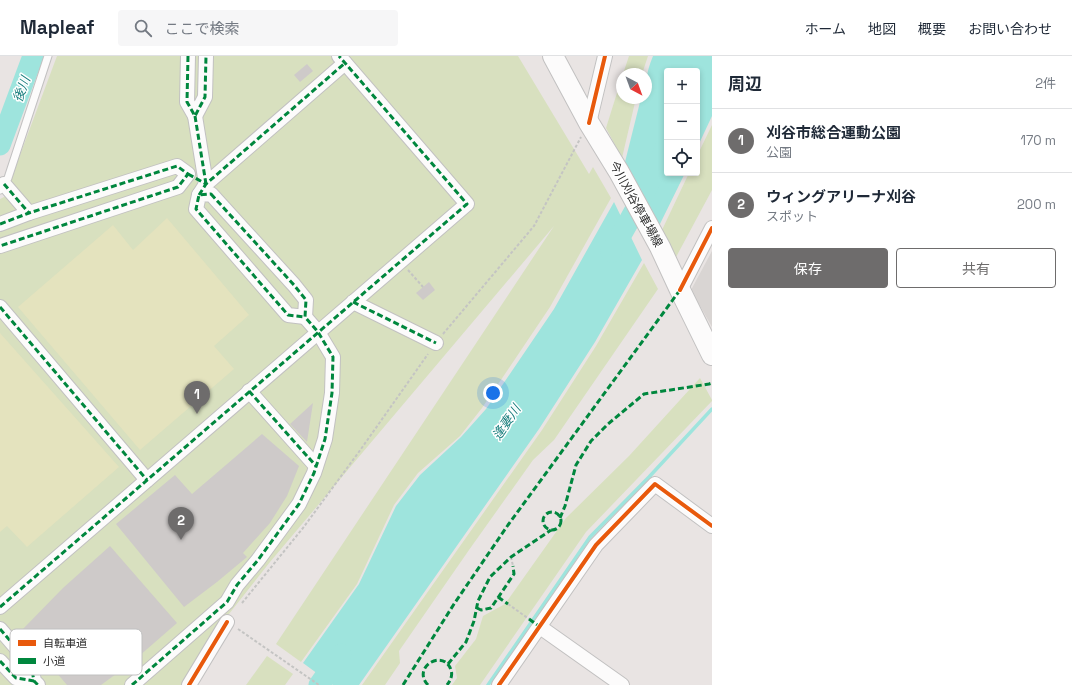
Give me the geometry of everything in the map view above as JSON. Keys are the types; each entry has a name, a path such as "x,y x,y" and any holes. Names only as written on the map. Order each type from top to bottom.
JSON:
{"main road":[{"name":"今川刈谷停車場線","path":"553,56 588,123 620,172 660,247 712,355"}],"street":[{"path":"132,685 227,602 237,585 258,560 299,504 316,466 325,439 332,393 333,357 318,332 305,317 288,315 284,311 196,209 203,190 195,116 187,102 188,56"},
{"path":"195,116 205,97 206,56"},
{"path":"588,123 605,56"},
{"path":"0,607 467,204 342,60 203,190"},
{"path":"0,224 29,213 177,166 188,174 203,190 211,194 294,285 306,300 305,317"},
{"path":"0,246 178,187 188,174"},
{"path":"2,187 29,213"},
{"path":"680,290 712,228"},
{"path":"353,302 436,343"},
{"path":"0,307 147,480"},
{"path":"249,392 316,466"},
{"path":"499,685 534,623 596,545 655,484 712,526"},
{"path":"190,685 227,622"},
{"path":"534,623 622,685"},
{"path":"0,629 10,641"},
{"path":"0,661 10,672"},
{"path":"13,675 16,678 36,683"}],"lane":[{"path":"2,187 8,178 13,164 48,56"}],"path":[{"path":"241,604 303,528 436,343 534,226 588,123"},
{"path":"400,261 423,287"},
{"path":"511,558 513,566"},
{"path":"508,604 534,623"},
{"path":"227,622 319,685"}],"green space":[{"path":"57,56 518,56 589,174 593,167 611,198 550,307 482,408 460,436 418,473 394,505 357,584 301,662 276,644 554,226 270,562 225,619 185,685 0,685 0,199 6,196 13,184 11,179"},
{"path":"629,56 648,56 644,68 625,68"},
{"path":"616,96 616,104 635,104 622,158 606,128"},
{"path":"712,125 712,190 675,259 662,230 688,176 700,176 700,150"},
{"path":"167,218 249,315 214,346 234,369 140,450 18,307 113,225 133,250"},
{"path":"644,263 658,289 554,440 533,460 399,651 400,663 385,685 362,685 542,430 596,346"},
{"path":"0,333 119,467 27,547 7,526 0,532"},
{"path":"700,378 712,401 586,532 480,685 452,685 457,678 455,666 476,639 483,616 505,604 566,518 629,456"},
{"path":"267,656 293,674 285,685 246,685"}],"shaded area":[{"path":"712,251 712,327 691,290"}],"water":[{"path":"653,56 712,56 712,116 700,142 700,68 664,68 664,176 684,176 658,228 625,162 640,104 652,104 652,68 649,67"},
{"path":"614,202 642,260 595,342 539,429 359,685 333,685 303,663 359,584 396,506 420,475 461,437 486,409 554,309"}],"building":[{"path":"307,64 313,71 300,82 294,75"},
{"path":"429,282 435,290 423,300 416,293"},
{"path":"313,403 307,442 290,424"},
{"path":"262,434 299,466 287,496 270,523 243,553 247,557 184,607 116,524 175,475 192,494"},
{"path":"110,546 177,623 142,653 142,629 23,629 63,588"},
{"path":"58,675 115,675 101,685 67,685"}],"waterway":[{"name":"後川","path":"0,145 33,56"},
{"name":"逢妻川","path":"611,252 641,199 664,151"},
{"path":"488,685 590,537 649,477 712,409"},
{"name":"逢妻川","path":"319,685 341,654"}],"marked path":[{"path":"188,56 187,102 195,116 205,97 206,56"},
{"path":"0,607 467,204 339,56"},
{"path":"199,195 206,184 345,63"},
{"path":"195,116 206,184"},
{"path":"0,224 29,213 177,166 188,174 178,187 0,246"},
{"path":"188,174 206,184"},
{"path":"4,184 29,213"},
{"path":"211,194 306,300 305,317 288,315 196,209 199,195 211,194"},
{"path":"403,685 454,604 508,525 680,290"},
{"path":"353,302 436,343"},
{"path":"0,307 147,480"},
{"path":"132,685 227,602 237,585 258,560 299,504 314,473 325,439 332,393 333,357 318,332 305,317"},
{"path":"560,518 565,506 576,465 591,441 608,424 644,394 712,383"},
{"path":"249,391 316,466"},
{"path":"552,512 558,515 561,521 558,527 552,530 546,527 543,521 546,515 552,512"},
{"path":"448,664 466,642 474,621 478,601 490,577 511,557 551,530"},
{"path":"477,608 481,610 491,608 514,574 513,566"},
{"path":"498,597 508,604"},
{"path":"529,619 540,627"},
{"path":"0,629 10,641"},
{"path":"428,685 424,678 423,672 430,662 436,660 447,664 452,672 447,685"},
{"path":"0,661 10,672"},
{"path":"13,675 16,678 34,681"},
{"path":"33,675 34,681 38,685"}],"cycle path":[{"path":"589,123 605,56"},
{"path":"680,290 712,228"},
{"path":"499,685 596,545 655,484 712,526"},
{"path":"189,685 227,622"}],"place":[{"name":"刈谷市総合運動公園","path":"197,414"},
{"name":"ウィングアリーナ刈谷","path":"181,540"}]}
